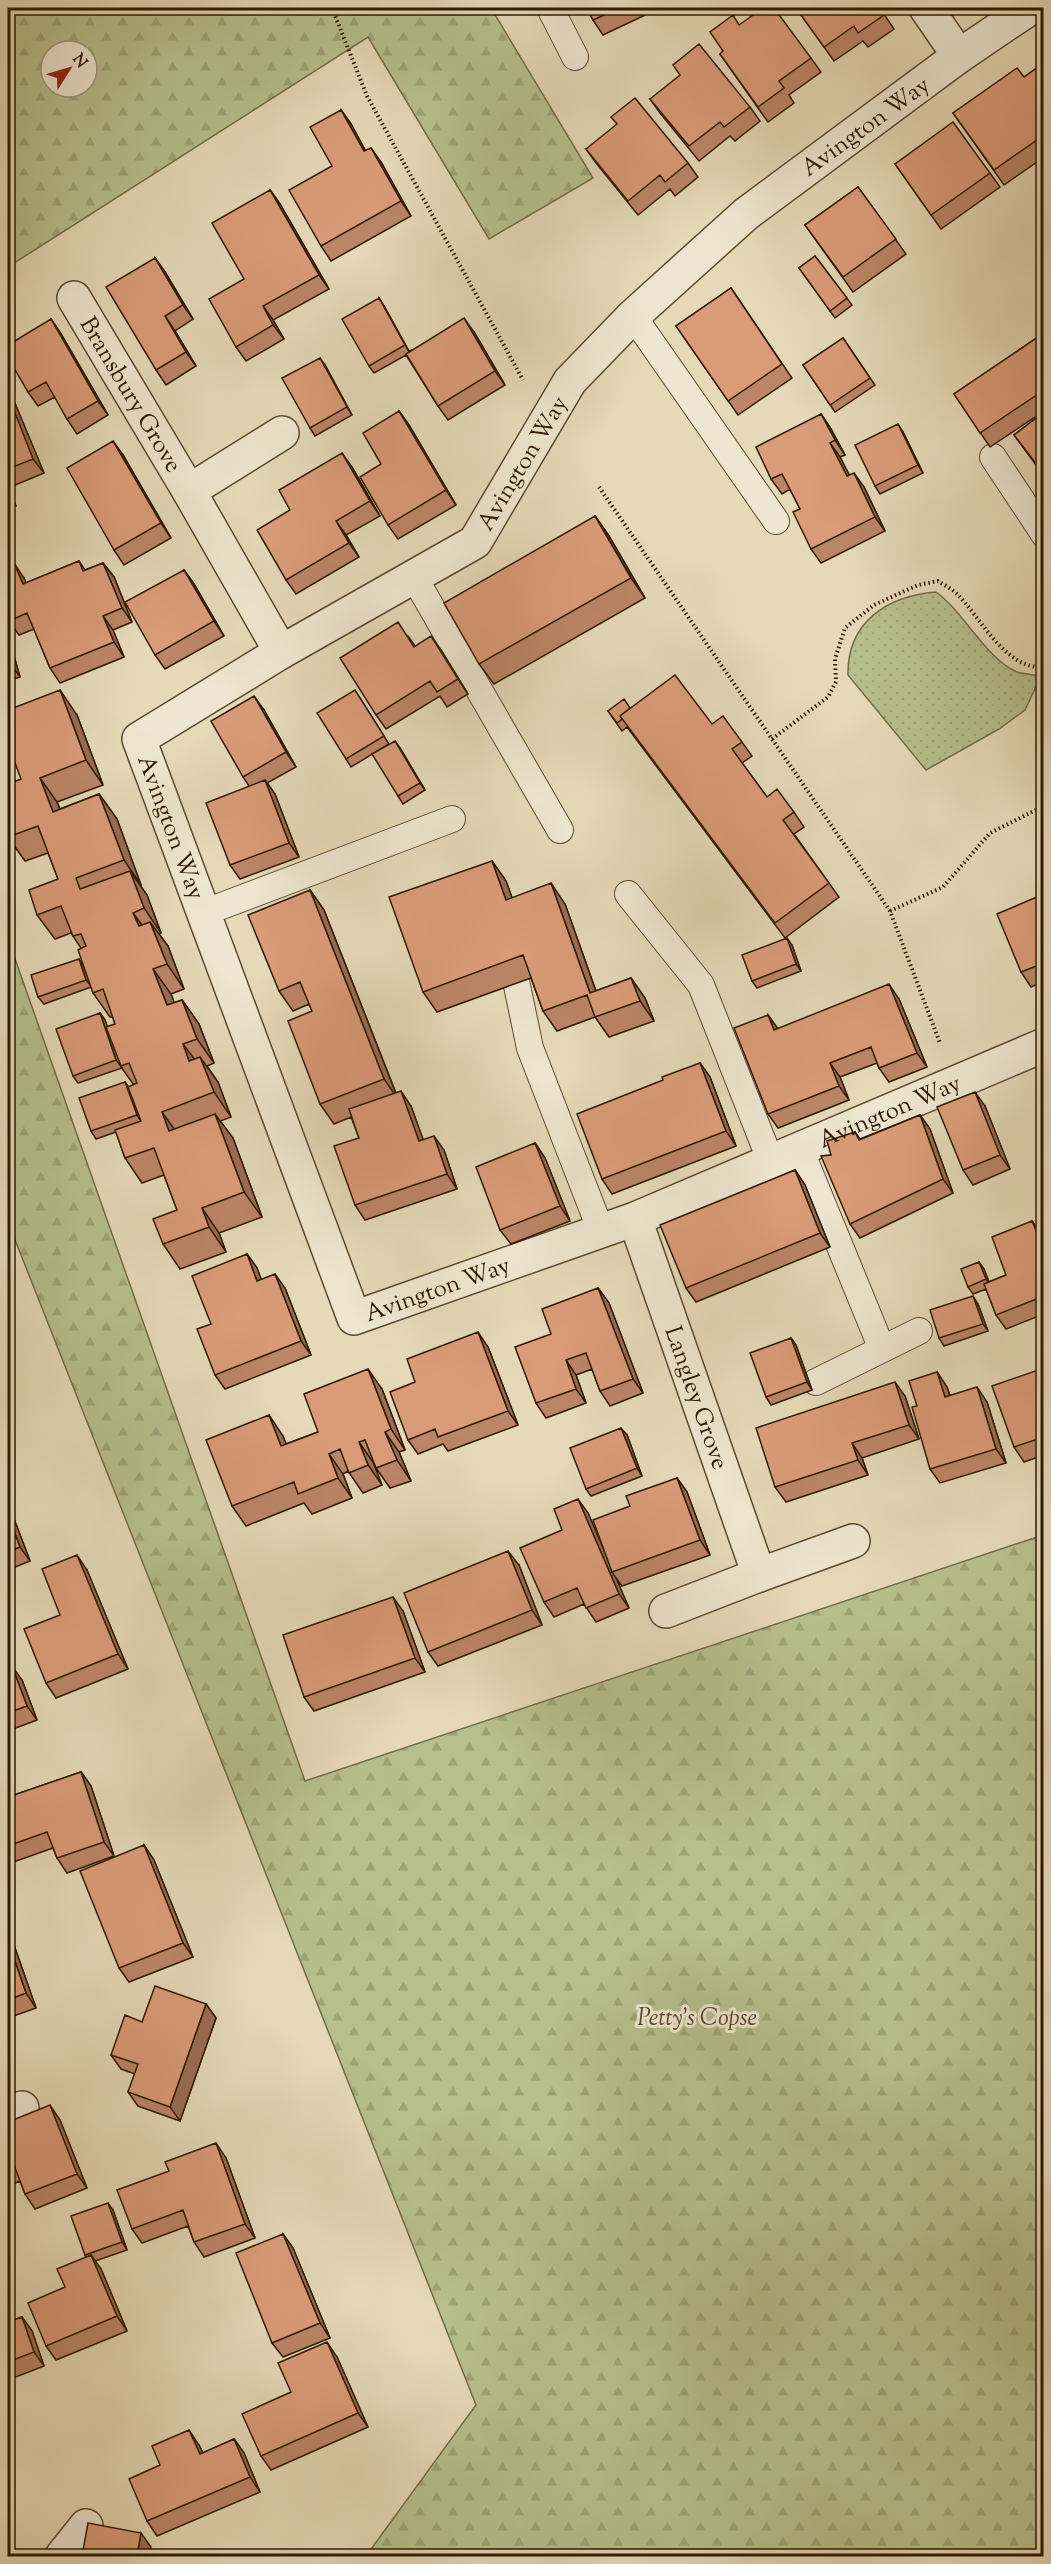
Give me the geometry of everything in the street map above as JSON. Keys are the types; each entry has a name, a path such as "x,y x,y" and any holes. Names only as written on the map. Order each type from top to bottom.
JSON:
{"street":[{"path":"926,8 959,56"},
{"name":"Avington Way","path":"1030,8 959,56 746,213 633,316 570,381 475,542 281,652 139,739 354,1318 634,1219 1044,1045"},
{"name":"Bransbury Grove","path":"74,298 189,491 281,652"},
{"name":"Bransbury Grove","path":"189,491 282,433"},
{"name":"Langley Grove","path":"634,1219 759,1575"},
{"path":"666,1611 853,1541"},
{"path":"62,2556 86,2526"}],"lane":[{"path":"550,8 575,57"},
{"path":"633,316 776,521"},
{"path":"993,457 1044,534"},
{"path":"414,577 560,830"},
{"path":"203,913 452,819"},
{"path":"628,894 701,985 771,1162"},
{"path":"516,981 530,1048 601,1231"},
{"path":"800,1149 882,1349"},
{"path":"816,1382 919,1331"}],"path":[{"path":"332,8 367,96 524,382"},
{"path":"599,487 890,911 941,1047"},
{"path":"772,739 828,697 836,682 836,659 845,628 874,605 918,585 938,581 957,594 982,628 1016,659 1037,667 1044,667"},
{"path":"890,911 943,887 990,834 1044,806"}],"green space":[{"path":"8,8 491,8 593,178 489,239 368,37 8,267"},
{"path":"936,592 956,611 995,657 1006,666 1017,672 1041,676 1025,710 999,729 926,770 848,675 849,656 854,640 873,615 901,599"},
{"name":"Petty's Copse","path":"8,939 305,1781 1043,1535 1043,2556 366,2556 476,2405 8,1222"}],"building":[{"path":"587,8 620,8 593,20"},
{"path":"763,8 774,8 811,58 779,81 784,88 758,107 720,54 723,51 710,32 733,15 739,25"},
{"path":"796,8 879,8 884,15 858,33 854,26 824,47"},
{"path":"699,44 750,107 724,127 720,122 689,146 650,99 680,75 673,65"},
{"path":"1044,63 1044,135 994,170 953,113 1017,68 1024,77"},
{"path":"635,98 688,163 665,182 660,175 628,201 586,149 617,124 611,117"},
{"path":"341,110 364,151 371,148 401,201 321,246 289,190 332,166 310,127"},
{"path":"953,122 990,173 931,215 895,164"},
{"path":"858,187 896,239 843,277 805,225"},
{"path":"270,190 319,275 263,306 273,325 236,347 209,299 244,279 212,223"},
{"path":"815,256 847,298 830,311 799,268"},
{"path":"155,258 183,305 165,316 186,352 156,370 106,287"},
{"path":"731,288 782,364 728,401 676,326"},
{"path":"379,298 405,345 369,366 342,319"},
{"path":"464,318 495,371 438,406 406,354"},
{"path":"51,319 98,401 67,419 46,382 28,392 8,358 8,345"},
{"path":"1044,333 1044,390 980,433 954,394"},
{"path":"843,338 870,378 830,405 803,365"},
{"path":"320,358 347,407 310,428 282,378"},
{"path":"8,395 33,459 8,469"},
{"path":"399,411 446,490 388,525 360,477 381,464 363,433"},
{"path":"1044,412 1044,474 1014,435"},
{"path":"821,414 835,440 830,443 847,476 854,473 875,517 811,549 793,512 800,509 782,474 771,479 756,447"},
{"path":"898,424 918,465 875,486 855,445"},
{"path":"113,441 161,523 114,550 67,468"},
{"path":"342,453 370,501 336,521 349,543 286,580 257,530 290,510 279,490"},
{"path":"595,516 631,578 479,664 444,603"},
{"path":"79,561 83,571 103,563 122,608 103,616 114,642 50,668 27,613 9,621 8,566 14,563 23,584"},
{"path":"184,570 214,621 155,655 125,602"},
{"path":"398,622 414,647 431,636 458,679 437,692 430,681 376,715 340,658"},
{"path":"675,675 712,724 723,716 742,742 732,749 767,797 777,789 794,812 783,820 829,883 775,923 620,716"},
{"path":"60,690 86,760 40,778 53,812 99,794 124,860 76,878 80,889 130,871 144,908 133,913 139,926 150,922 167,964 153,969 167,1005 182,1000 197,1039 183,1044 189,1061 200,1057 214,1092 162,1112 169,1131 215,1114 244,1192 202,1208 209,1227 163,1244 153,1219 177,1210 154,1148 125,1158 115,1130 141,1121 128,1087 137,1083 129,1063 121,1066 106,1027 115,1024 103,989 93,993 78,950 86,946 81,934 73,936 61,906 37,915 29,890 58,879 38,826 8,837 8,784 21,779 8,744 8,710"},
{"path":"355,690 384,736 346,759 317,713"},
{"path":"254,696 286,752 243,777 211,721"},
{"path":"624,699 630,708 620,716 622,719 617,723 608,711"},
{"path":"395,741 420,783 398,796 372,754"},
{"path":"265,780 289,843 230,865 206,803"},
{"path":"492,861 506,900 551,883 590,993 631,978 640,1001 595,1017 587,995 543,1011 523,955 423,992 389,897"},
{"path":"310,890 384,1079 320,1104 288,1021 312,1011 300,982 279,991 248,915"},
{"path":"1044,894 1044,963 1021,972 997,914"},
{"path":"787,938 796,964 752,981 742,955"},
{"path":"79,959 86,980 38,997 31,975"},
{"path":"889,984 917,1053 879,1068 871,1047 830,1063 839,1086 768,1114 734,1028 768,1015 774,1030"},
{"path":"100,1013 116,1060 73,1076 56,1029"},
{"path":"700,1063 726,1131 602,1179 577,1114"},
{"path":"125,1082 137,1115 91,1131 79,1098"},
{"path":"401,1091 419,1141 434,1136 447,1174 355,1205 334,1146 359,1138 349,1109"},
{"path":"975,1092 1000,1155 963,1170 937,1107"},
{"path":"920,1115 943,1179 850,1224 821,1156 831,1155 827,1141 855,1132 859,1140"},
{"path":"535,1143 560,1206 500,1230 476,1167"},
{"path":"795,1170 820,1233 686,1288 660,1225"},
{"path":"1032,1221 1044,1249 1044,1296 996,1315 984,1284 1006,1275 992,1237"},
{"path":"247,1254 257,1281 275,1274 301,1341 215,1375 197,1329 211,1324 192,1276"},
{"path":"979,1262 986,1279 968,1287 961,1269"},
{"path":"598,1288 633,1379 600,1391 586,1353 566,1360 576,1389 536,1403 515,1347 551,1334 542,1309"},
{"path":"973,1296 983,1324 939,1338 930,1310"},
{"path":"478,1332 508,1411 438,1437 435,1429 408,1440 390,1392 415,1382 407,1359"},
{"path":"791,1338 807,1382 766,1397 750,1353"},
{"path":"1044,1368 1044,1437 1014,1447 992,1386"},
{"path":"368,1369 391,1429 385,1432 397,1460 376,1468 365,1440 359,1442 368,1465 349,1473 340,1449 329,1454 338,1478 298,1494 294,1482 232,1506 206,1440 269,1415 281,1446 318,1432 304,1394"},
{"path":"937,1372 945,1397 977,1387 996,1449 930,1469 912,1407 917,1406 909,1381"},
{"path":"895,1382 909,1425 852,1443 858,1460 775,1487 756,1428"},
{"path":"621,1428 637,1468 586,1489 570,1448"},
{"path":"677,1478 700,1540 612,1572 593,1520 630,1506 626,1496"},
{"path":"578,1499 619,1594 586,1608 577,1588 544,1602 520,1548 562,1530 554,1509"},
{"path":"8,1515 20,1547 8,1552"},
{"path":"508,1551 532,1610 428,1652 404,1593"},
{"path":"77,1555 118,1654 46,1683 24,1629 60,1615 42,1569"},
{"path":"393,1597 415,1658 304,1697 283,1635"},
{"path":"12,1666 27,1706 8,1713 8,1667"},
{"path":"81,1772 104,1842 57,1858 47,1832 8,1846 8,1797"},
{"path":"144,1845 183,1943 119,1968 80,1871"},
{"path":"8,1941 26,1993 8,2000"},
{"path":"155,1986 206,2004 170,2107 128,2092 138,2064 111,2055 125,2015 142,2022"},
{"path":"50,2105 77,2174 25,2194 14,2165 8,2168 8,2122"},
{"path":"216,2143 245,2224 194,2242 183,2210 132,2229 117,2190 169,2171 165,2162"},
{"path":"108,2203 122,2242 85,2255 71,2216"},
{"path":"283,2234 320,2323 272,2343 236,2253"},
{"path":"91,2255 117,2316 46,2346 28,2303 65,2287 57,2269"},
{"path":"22,2317 34,2352 8,2362 8,2322"},
{"path":"327,2342 358,2413 261,2456 242,2414 291,2392 278,2363"},
{"path":"189,2430 200,2454 234,2439 250,2477 147,2521 129,2479 160,2465 152,2446"},
{"path":"88,2523 141,2533 137,2556 82,2556"}]}
